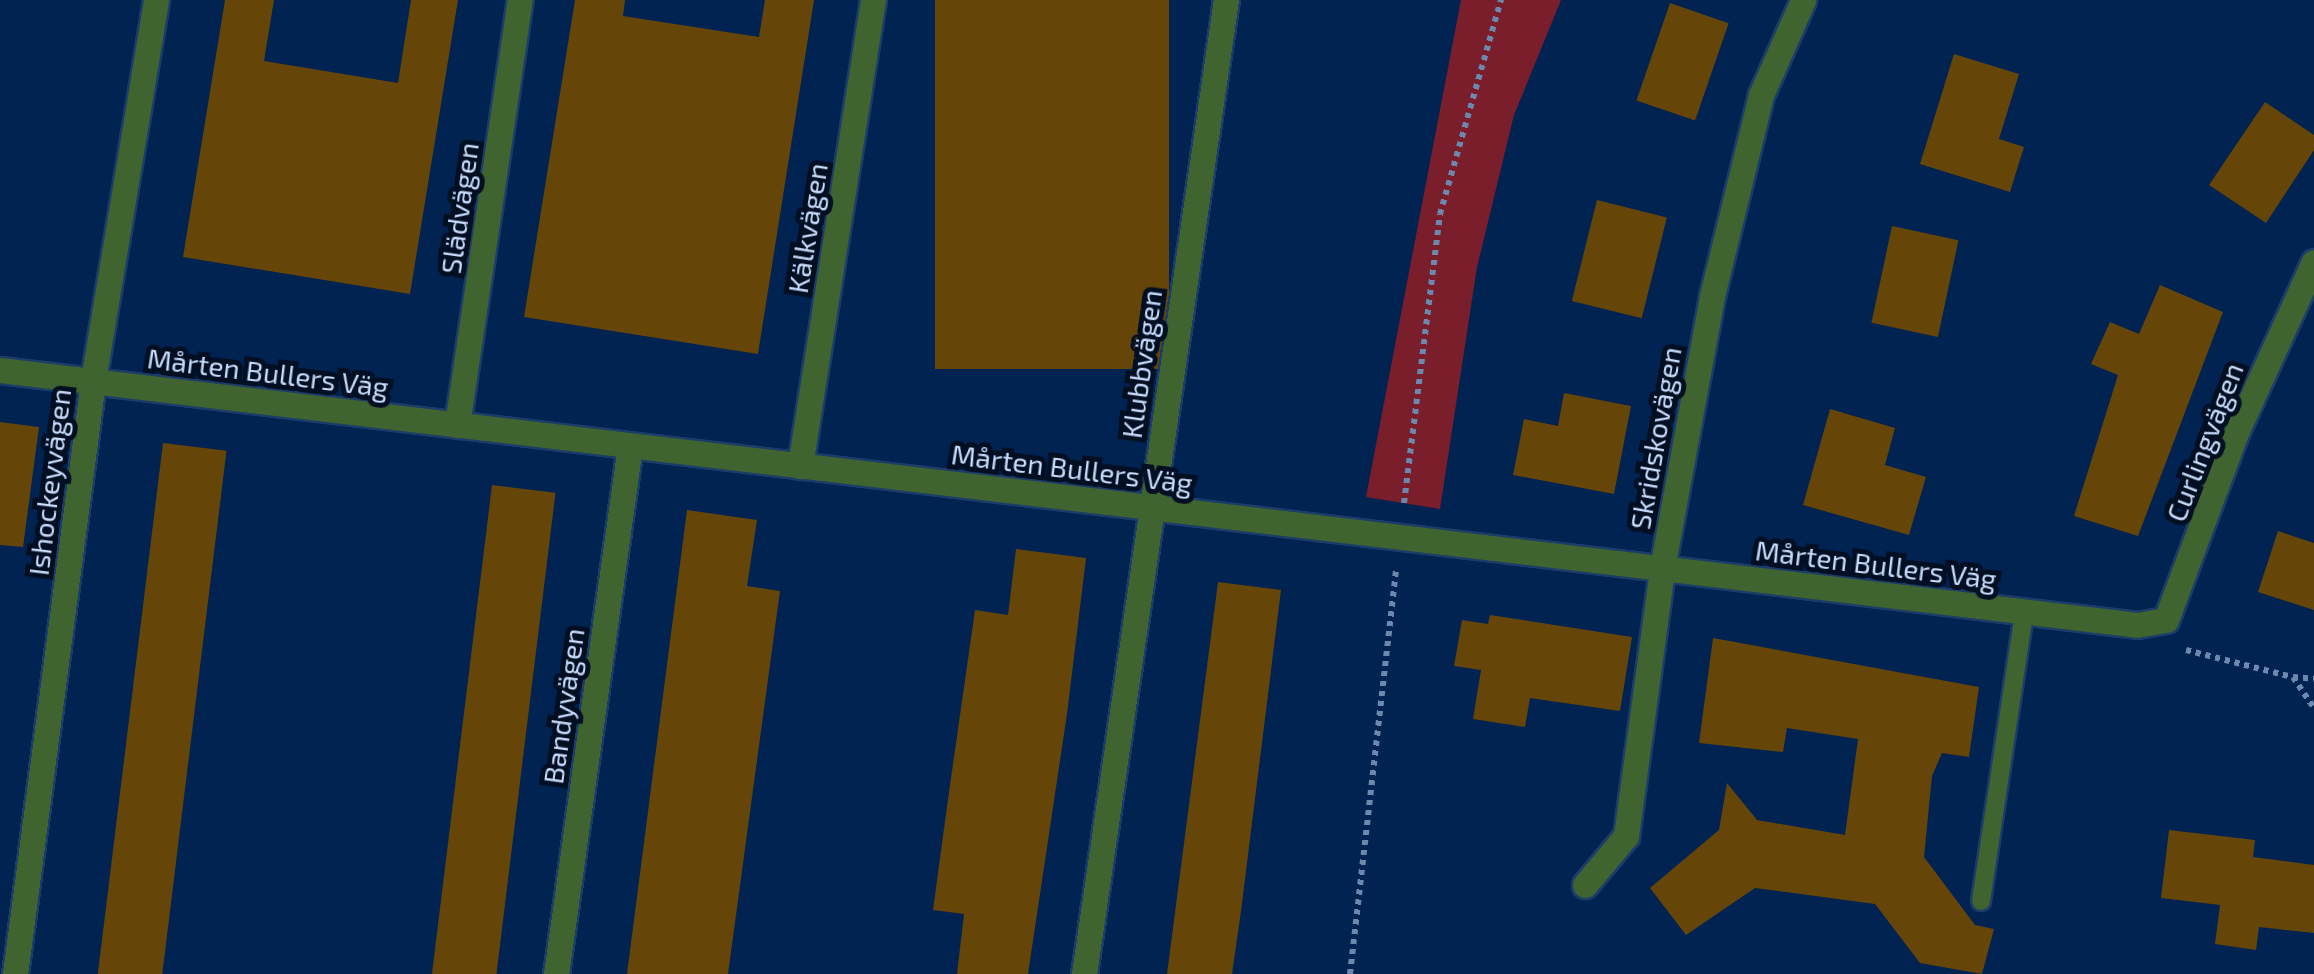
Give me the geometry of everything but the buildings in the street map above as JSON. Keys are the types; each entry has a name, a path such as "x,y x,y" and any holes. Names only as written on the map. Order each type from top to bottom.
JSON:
{"street":[{"name":"Ishockeyvägen","path":"15,974 93,381 156,0"},
{"name":"Slädvägen","path":"457,424 520,0"},
{"name":"Kälkvägen","path":"800,466 874,0"},
{"name":"Klubbvägen","path":"1084,974 1226,0"},
{"name":"Skridskovägen","path":"1584,885 1626,836 1662,569 1743,168 1762,95 1804,0"},
{"name":"Curlingvägen","path":"2166,620 2235,435 2314,262"},
{"name":"Mårten Bullers Väg","path":"0,370 2024,612 2137,625 2166,620"},
{"name":"Bandyvägen","path":"556,974 630,446"}],"lane":[{"path":"1980,901 2024,612"}],"path":[{"path":"1350,974 1440,214 1501,0"},
{"path":"2166,620 2186,652 2314,679"},
{"path":"2293,676 2314,708"}],"shaded area":[{"path":"1461,0 1561,0 1514,115 1477,267 1440,509 1366,497"}]}
